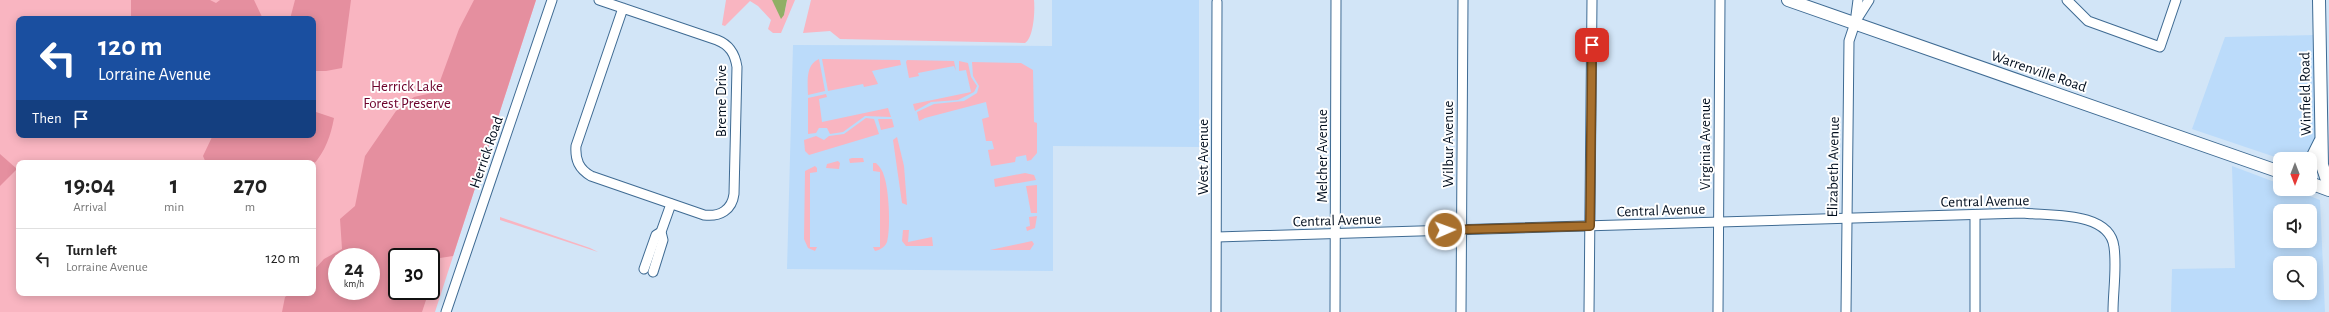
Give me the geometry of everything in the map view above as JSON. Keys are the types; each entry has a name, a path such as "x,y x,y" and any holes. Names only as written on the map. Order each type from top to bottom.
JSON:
{"main road":[{"name":"Warrenville Road","path":"1788,0 2273,170"},
{"name":"Winfield Road","path":"2319,0 2322,165 2329,186"},
{"path":"2315,152 2322,137"},
{"path":"2317,186 2329,190"}],"street":[{"path":"552,0 557,0"},
{"name":"Herrick Road","path":"446,312 552,0"},
{"name":"Breme Drive","path":"599,0 722,42 732,51 736,61 733,200 723,212 710,216 670,204 591,176 581,169 576,159 576,146 622,8"},
{"name":"Melcher Avenue","path":"1334,312 1336,234 1336,0"},
{"name":"Wilbur Avenue","path":"1460,312 1463,0"},
{"path":"1589,312 1592,0"},
{"name":"Virginia Avenue","path":"1718,312 1720,0"},
{"path":"1855,23 1858,0"},
{"path":"1855,23 1868,5 1869,0"},
{"path":"2067,0 2088,21 2160,47 2176,0"},
{"name":"West Avenue","path":"1216,312 1217,2"},
{"name":"Elizabeth Avenue","path":"1846,312 1849,41 1855,23"},
{"path":"648,271 656,235 661,232 670,204"},
{"name":"Central Avenue","path":"1217,237 2024,213 2089,220 2104,226 2114,246 2113,312"},
{"path":"1975,215 1975,312"}],"shaded area":[{"path":"131,0 210,0 216,3 220,0 254,0 262,16 131,16"},
{"path":"295,0 351,0 342,68 316,71 316,16 291,16"},
{"path":"474,0 536,0 453,256 440,258 440,248 388,248 388,300 426,300 422,312 282,312 286,296 316,296 316,268 328,257 328,300 380,300 380,248 342,248 340,219 355,206 365,156 396,111 414,97 436,92 459,29"},
{"path":"772,0 787,0 784,15 781,19"},
{"path":"1052,0 1199,0 1199,147 1053,146 1053,271 787,269 793,45 1052,46"},
{"path":"2315,35 2317,135 2310,152 2273,152 2273,156 2192,129 2225,37"},
{"path":"316,112 334,118 327,143 316,161 316,160 205,160 203,156 212,138 316,138"},
{"path":"0,154 16,168 16,170 0,186"},
{"path":"2232,166 2273,181 2273,196 2310,196 2320,200 2325,312 2171,312 2172,269 2235,268"}],"green space":[{"name":"Herrick Lake Forest Preserve","path":"0,0 536,0 440,297 440,248 388,248 388,300 439,300 435,312 0,312"},
{"path":"726,0 772,0 784,15 787,0 795,0 781,33 773,33 768,29 771,20 758,6 750,1 725,26 722,25"},
{"path":"811,0 1034,0 1034,16 1030,35 1025,43 840,39 830,31 803,33"},
{"path":"819,59 825,91 808,95 809,70 811,65"},
{"path":"822,59 900,60 901,65 872,71 878,84 864,87 863,84 828,91"},
{"path":"907,60 954,61 956,71 954,66 918,73 919,76 909,78 906,62"},
{"path":"959,61 968,63 971,77 977,86 974,92 958,100 931,102 915,111 913,104 971,92 966,70 959,71"},
{"path":"972,62 1021,63 1033,70 1034,122 1037,123 1037,153 1031,160 1027,161 1026,155 1016,157 1015,162 991,166 988,150 994,149 992,141 986,141 982,119 989,117 986,102 925,118 919,121 917,112 934,104 964,101 977,93 979,86 973,76"},
{"path":"826,94 827,97 819,99 822,122 888,108 891,117 865,116 843,132 830,134 827,128 819,128 816,133 808,134 808,98"},
{"path":"866,118 874,119 879,134 809,155 805,151 804,140 816,136 824,140 829,136 844,134"},
{"path":"878,119 892,119 894,127 881,130"},
{"path":"897,137 904,166 907,205 902,203 893,140"},
{"path":"863,158 864,162 850,163 849,159"},
{"path":"838,161 840,163 839,169 826,168 827,164"},
{"path":"873,163 876,163 884,174 888,199 889,219 887,242 882,248 875,251 873,247 880,247 880,172 873,171"},
{"path":"815,166 817,168 817,172 810,173 810,247 817,247 815,251 808,248 804,239 805,171"},
{"path":"1025,173 1034,175 1036,180 995,187 994,179"},
{"path":"1037,185 1037,213 1031,213 1026,186"},
{"path":"1037,216 1035,228 1027,231 1026,227 1030,226 1029,217"},
{"path":"500,217 590,248 598,252 500,220"},
{"path":"903,230 909,230 908,242 932,237 933,246 906,246 902,241"},
{"path":"1032,241 1034,244 1030,250 990,250"}],"route":[{"path":"1445,230 1590,226 1592,45"}]}
